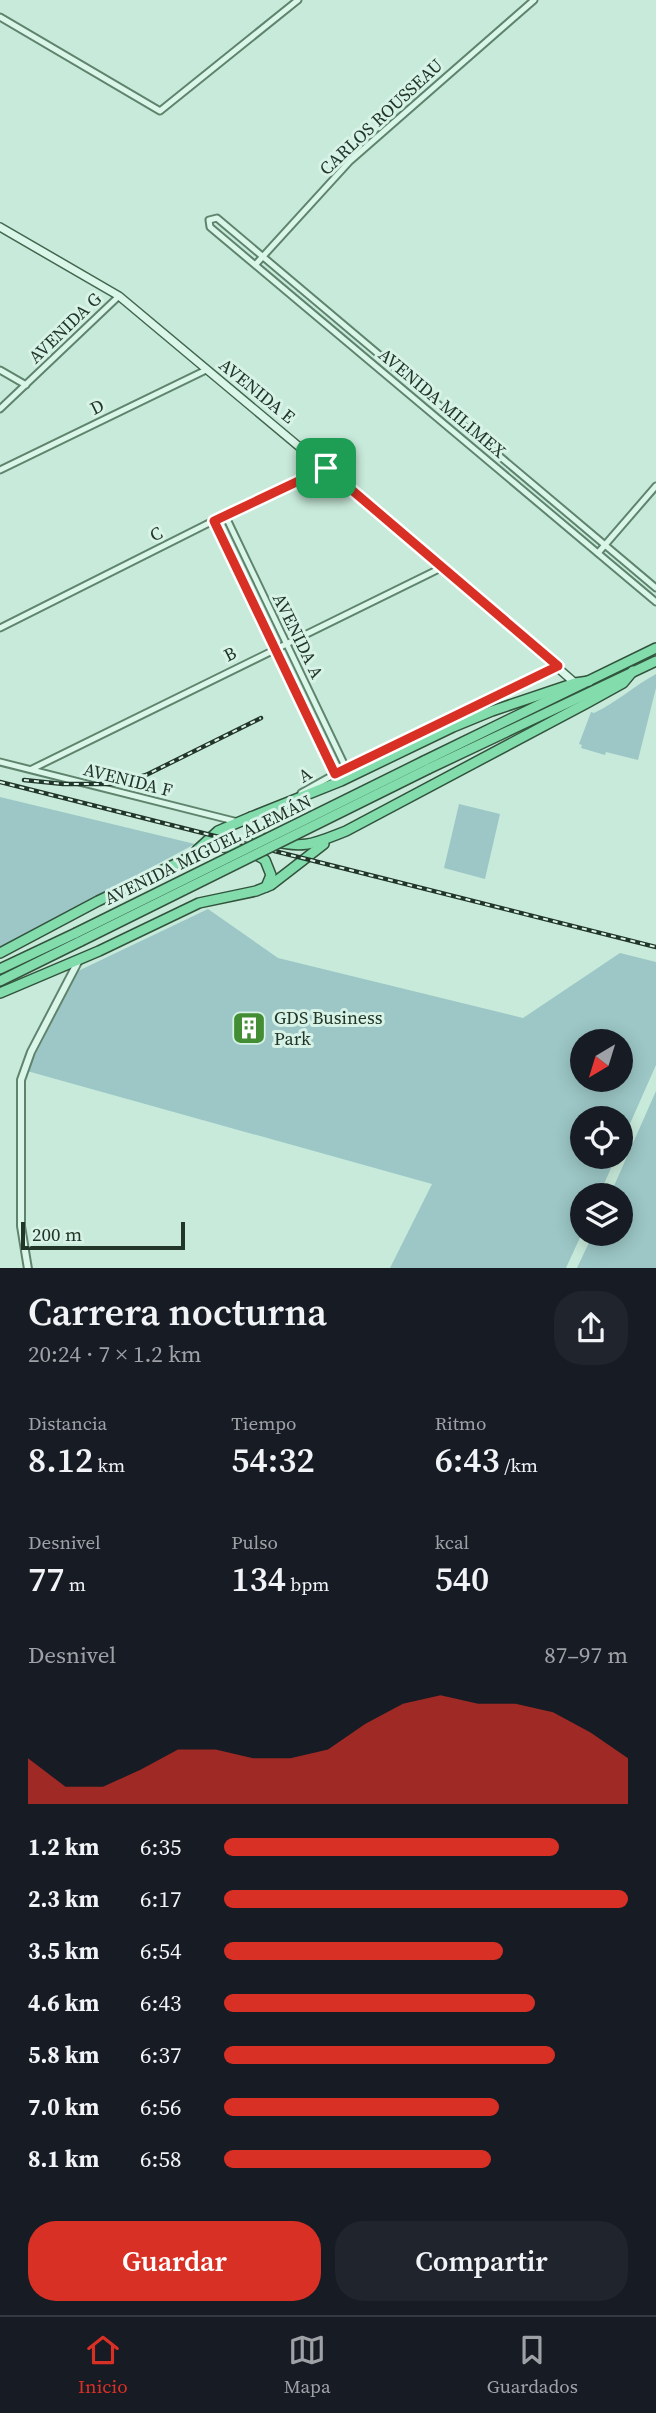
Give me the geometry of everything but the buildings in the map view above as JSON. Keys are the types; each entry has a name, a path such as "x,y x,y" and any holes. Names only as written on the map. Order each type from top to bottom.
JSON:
{"highway":[{"name":"AVENIDA MIGUEL ALEMÁN","path":"0,981 656,648"},
{"name":"AVENIDA MIGUEL ALEMÁN","path":"0,969 426,765 656,661"},
{"path":"0,993 79,960 199,903 266,887 277,881 314,849 623,683 633,671"},
{"path":"0,953 195,852 218,831 237,822 250,821 463,723 575,683 589,681"},
{"path":"250,821 250,830 258,837 295,846 314,844 346,831"},
{"path":"195,852 223,846 254,854 265,860 270,869 266,887"}],"main road":[{"name":"AVENIDA E","path":"0,226 120,296 443,567 575,683"}],"street":[{"path":"0,17 160,111 298,0"},
{"name":"CARLOS ROUSSEAU","path":"256,264 349,161 534,0"},
{"name":"AVENIDA MILIMEX","path":"656,588 217,218 209,220 210,227 656,602"},
{"name":"AVENIDA G","path":"0,409 120,296"},
{"path":"0,370 26,385"},
{"name":"D","path":"0,470 206,370"},
{"name":"C","path":"0,628 225,515 326,468"},
{"path":"598,553 656,486"},
{"name":"AVENIDA A","path":"225,515 346,768"},
{"name":"AVENIDA A","path":"214,521 335,774"},
{"name":"B","path":"32,769 443,567"},
{"path":"241,577 252,571"},
{"name":"A","path":"293,799 346,768 558,666"},
{"name":"AVENIDA F","path":"0,762 237,822"},
{"path":"211,815 218,831"},
{"path":"29,1268 21,1226 21,1080 31,1052 79,960"}],"shaded area":[{"path":"656,674 656,688 638,760 581,748 582,745 579,744 591,712 602,709"},
{"path":"0,797 195,844 0,948"},
{"path":"459,804 500,814 485,879 444,868"},
{"path":"208,909 278,958 523,1018 620,953 656,962 656,1065 633,1117 633,1106 570,1106 570,1169 611,1169 604,1183 570,1183 570,1246 576,1246 566,1268 390,1268 432,1184 27,1071 78,971"},
{"path":"656,1091 656,1268 577,1268 587,1246 633,1246 633,1183 615,1183 622,1169 633,1169 633,1143"}],"railway":[{"path":"24,780 63,784 115,784 146,775 261,718"},
{"path":"0,782 656,947"}],"place":[{"name":"GDS Business Park","path":"249,1028"}],"route":[{"path":"326,468 558,666 335,774 214,521 326,468"}]}
